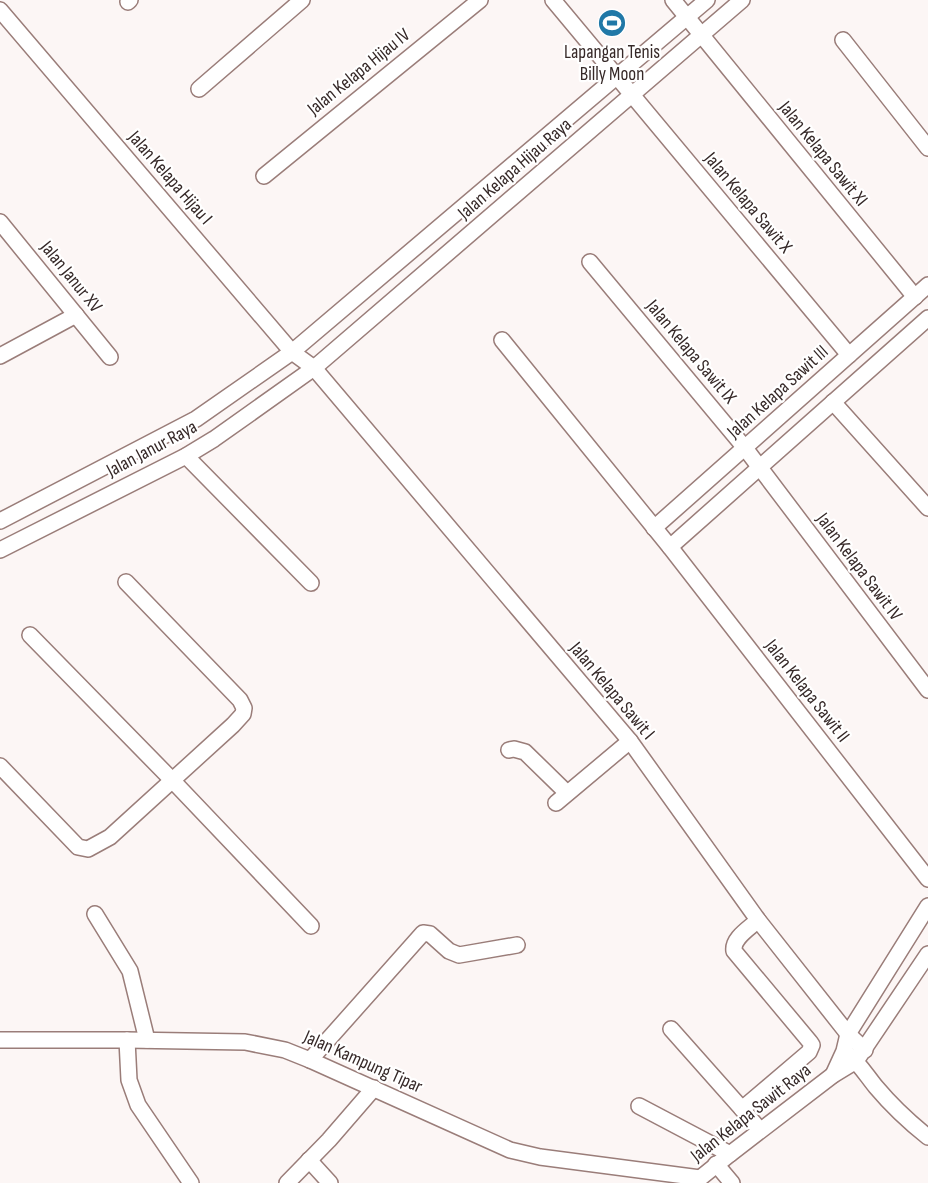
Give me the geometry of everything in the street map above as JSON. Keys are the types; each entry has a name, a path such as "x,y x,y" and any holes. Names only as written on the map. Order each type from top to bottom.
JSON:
{"street":[{"path":"199,89 302,0"},
{"name":"Jalan Kelapa Hijau IV","path":"264,176 480,0"},
{"name":"Jalan Kelapa Sawit X","path":"553,0 849,355"},
{"name":"Jalan Kelapa Sawit XI","path":"673,0 915,297"},
{"name":"Jalan Kelapa Hijau Raya","path":"292,352 707,0"},
{"name":"Jalan Kelapa Hijau Raya","path":"314,368 742,0"},
{"name":"Jalan Kelapa Hijau I","path":"0,10 292,352 314,368"},
{"path":"843,40 928,148"},
{"name":"Jalan Janur XV","path":"0,222 110,357"},
{"name":"Jalan Kelapa Sawit IX","path":"590,262 759,467"},
{"name":"Jalan Kelapa Sawit III","path":"654,528 928,285"},
{"path":"0,356 76,315"},
{"path":"670,546 833,402 925,326"},
{"path":"502,340 654,528"},
{"name":"Jalan Janur Raya","path":"0,521 196,419 292,352"},
{"name":"Jalan Janur Raya","path":"0,550 186,456 214,439 314,368"},
{"name":"Jalan Kelapa Sawit I","path":"314,368 630,742 758,920 848,1034 860,1055"},
{"path":"833,402 928,508"},
{"path":"186,456 311,583"},
{"name":"Jalan Kelapa Sawit IV","path":"759,467 928,690"},
{"name":"Jalan Kelapa Sawit II","path":"654,528 670,546 928,879"},
{"path":"0,766 78,848 88,849 110,837 234,725 243,714 244,708 240,700 126,582"},
{"path":"30,635 311,926"},
{"path":"509,750 514,749 525,752 562,798 630,742"},
{"name":"Jalan Kelapa Sawit Raya","path":"833,1075 844,1050 848,1034 928,906"},
{"path":"95,914 130,971 147,1040"},
{"path":"742,1109 809,1052 812,1045 734,951 734,944 737,940 758,920"},
{"path":"310,1060 423,933 428,932 449,951 459,955 517,945"},
{"name":"Jalan Kelapa Sawit Raya","path":"697,1180 860,1055 928,954"},
{"path":"671,1029 760,1130"},
{"name":"Jalan Kampung Tipar","path":"0,1040 245,1042 285,1050 510,1150 540,1157 697,1180"},
{"path":"126,1040 129,1080 138,1105 191,1183"},
{"path":"844,1050 860,1055 866,1074 893,1106 928,1137"},
{"path":"287,1183 374,1088"},
{"path":"639,1106 730,1154"},
{"path":"309,1160 330,1183"},
{"path":"716,1164 732,1183"}],"place":[{"name":"Lapangan Tenis Billy Moon","path":"612,23"}]}
